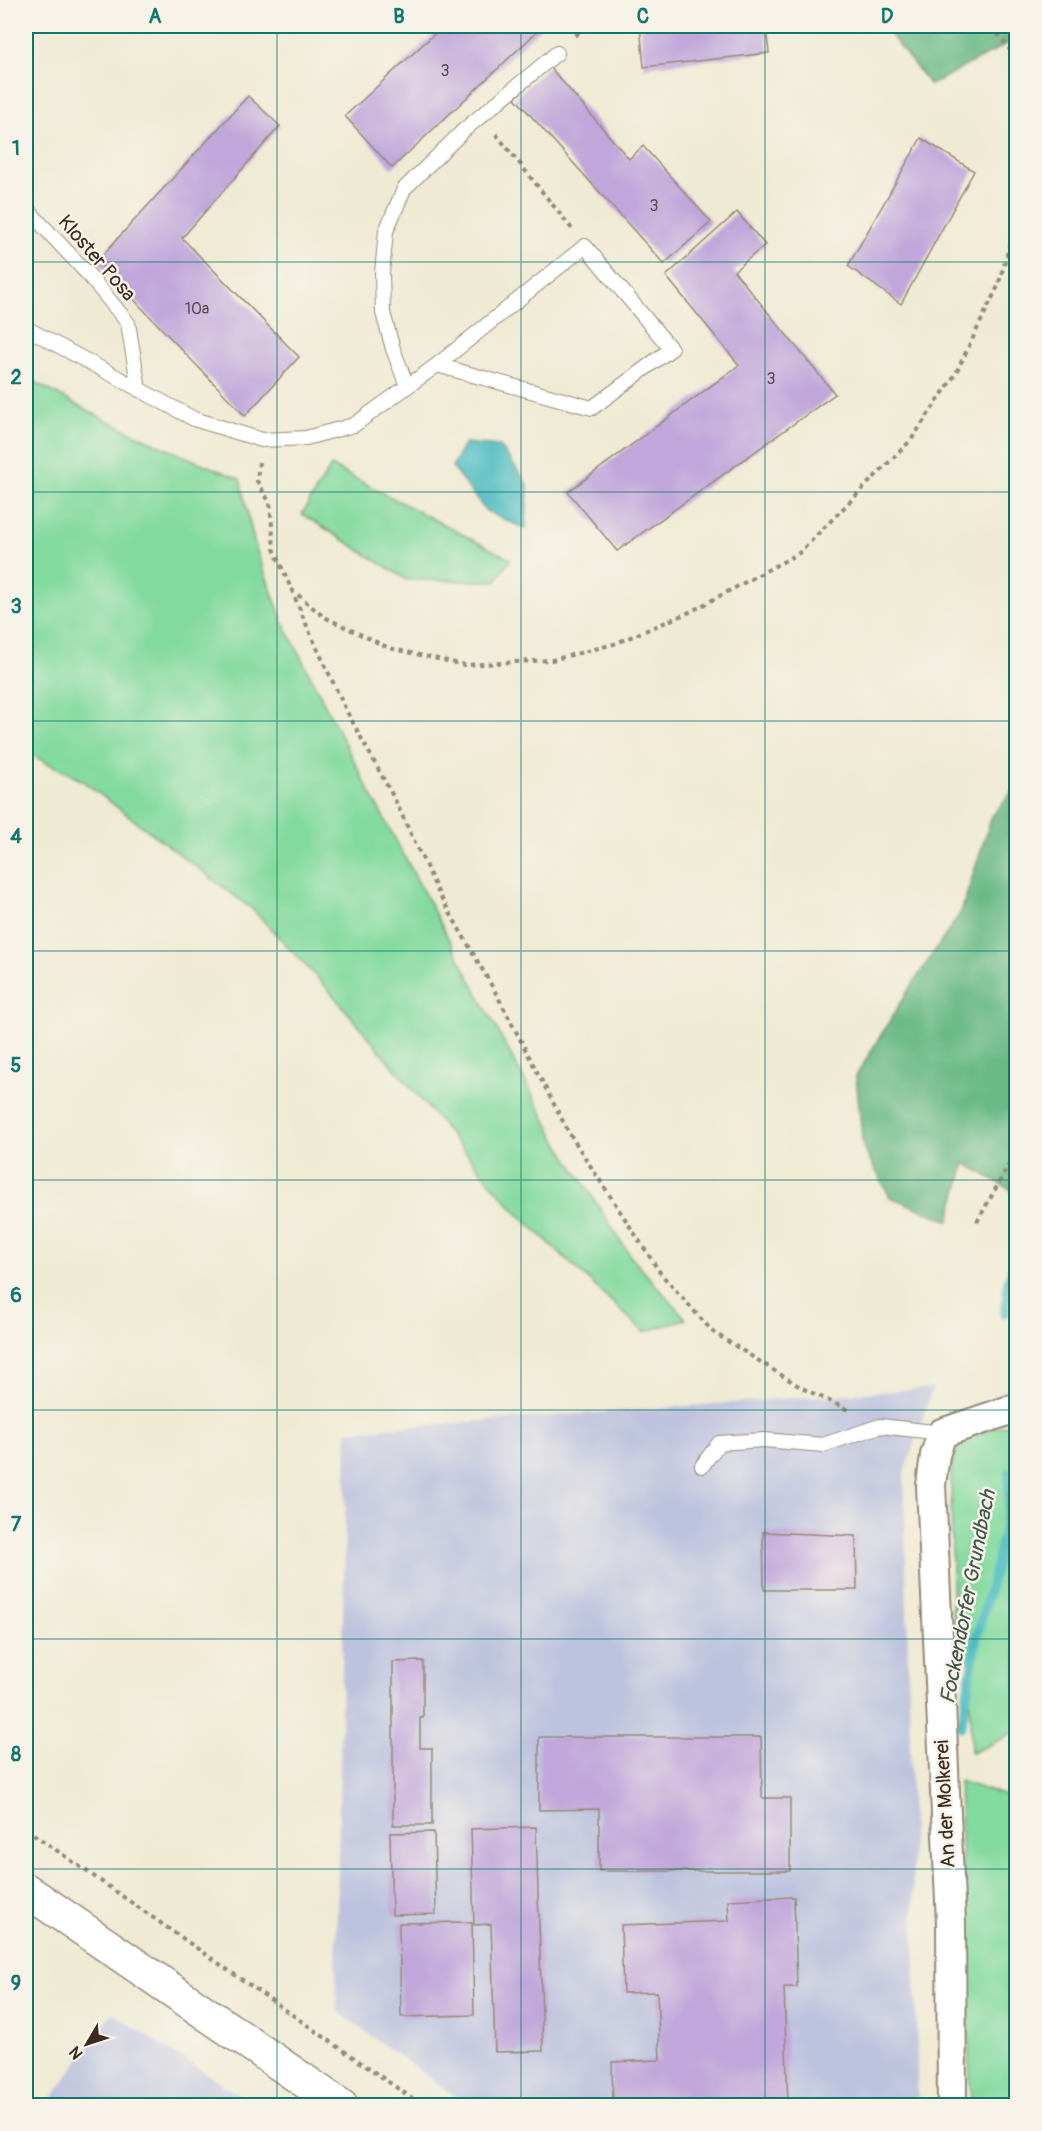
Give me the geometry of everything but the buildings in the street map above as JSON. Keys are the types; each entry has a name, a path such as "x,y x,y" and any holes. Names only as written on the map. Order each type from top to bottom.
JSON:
{"street":[{"path":"942,1433 1017,1408"},
{"name":"An der Molkerei","path":"942,1433 935,1455 931,1485 951,1923 952,2106"},
{"path":"26,1890 341,2106"}],"lane":[{"path":"407,386 383,313 382,273 386,231 404,189 482,115 557,53"},
{"name":"Kloster Posa","path":"26,208 87,273 128,324 139,390"},
{"path":"26,328 194,419 262,440 306,438 354,425 437,365 585,246 671,349 592,408 437,365"},
{"path":"702,1466 719,1443 764,1440 823,1445 880,1425 942,1433"}],"path":[{"path":"992,26 1017,58"},
{"path":"482,115 585,246"},
{"path":"291,588 324,617 389,648 464,665 552,660 615,645 692,611 799,553 911,440 956,375 998,286 1017,223"},
{"path":"262,440 256,481 270,503 274,549 345,710 395,800 438,892 497,995 569,1133 661,1274 713,1332 802,1388 880,1425"},
{"path":"977,1222 1017,1152"},
{"path":"26,1829 423,2106"}],"shaded area":[{"path":"933,1388 904,1473 918,2105 467,2105 337,2011 336,1956 347,1431"},
{"path":"112,2013 255,2105 47,2105"}],"green space":[{"path":"886,26 1011,26 1016,32 1016,39 930,85 888,32"},
{"path":"26,377 131,432 240,479 255,546 282,620 363,779 558,1143 631,1257 686,1319 644,1332 514,1210 327,988 252,909 81,780 26,752"},
{"path":"331,466 510,560 496,581 407,580 302,514"},
{"path":"1016,787 1016,1193 965,1163 949,1221 890,1197 863,1147 856,1076 906,994 961,912 992,816"},
{"path":"1016,1423 1016,1730 971,1753 969,1660 953,1651 951,1467 960,1446 967,1439 984,1431"},
{"path":"959,1781 1016,1799 1016,2105 971,2105"}],"water":[{"path":"465,443 500,446 528,485 526,529 486,511 452,467"}],"waterway":[{"name":"Fockendorfer Grundbach","path":"1005,1313 1008,1279 1016,1260"},
{"name":"Fockendorfer Grundbach","path":"961,1727 977,1637 1009,1506 1009,1473"}]}
